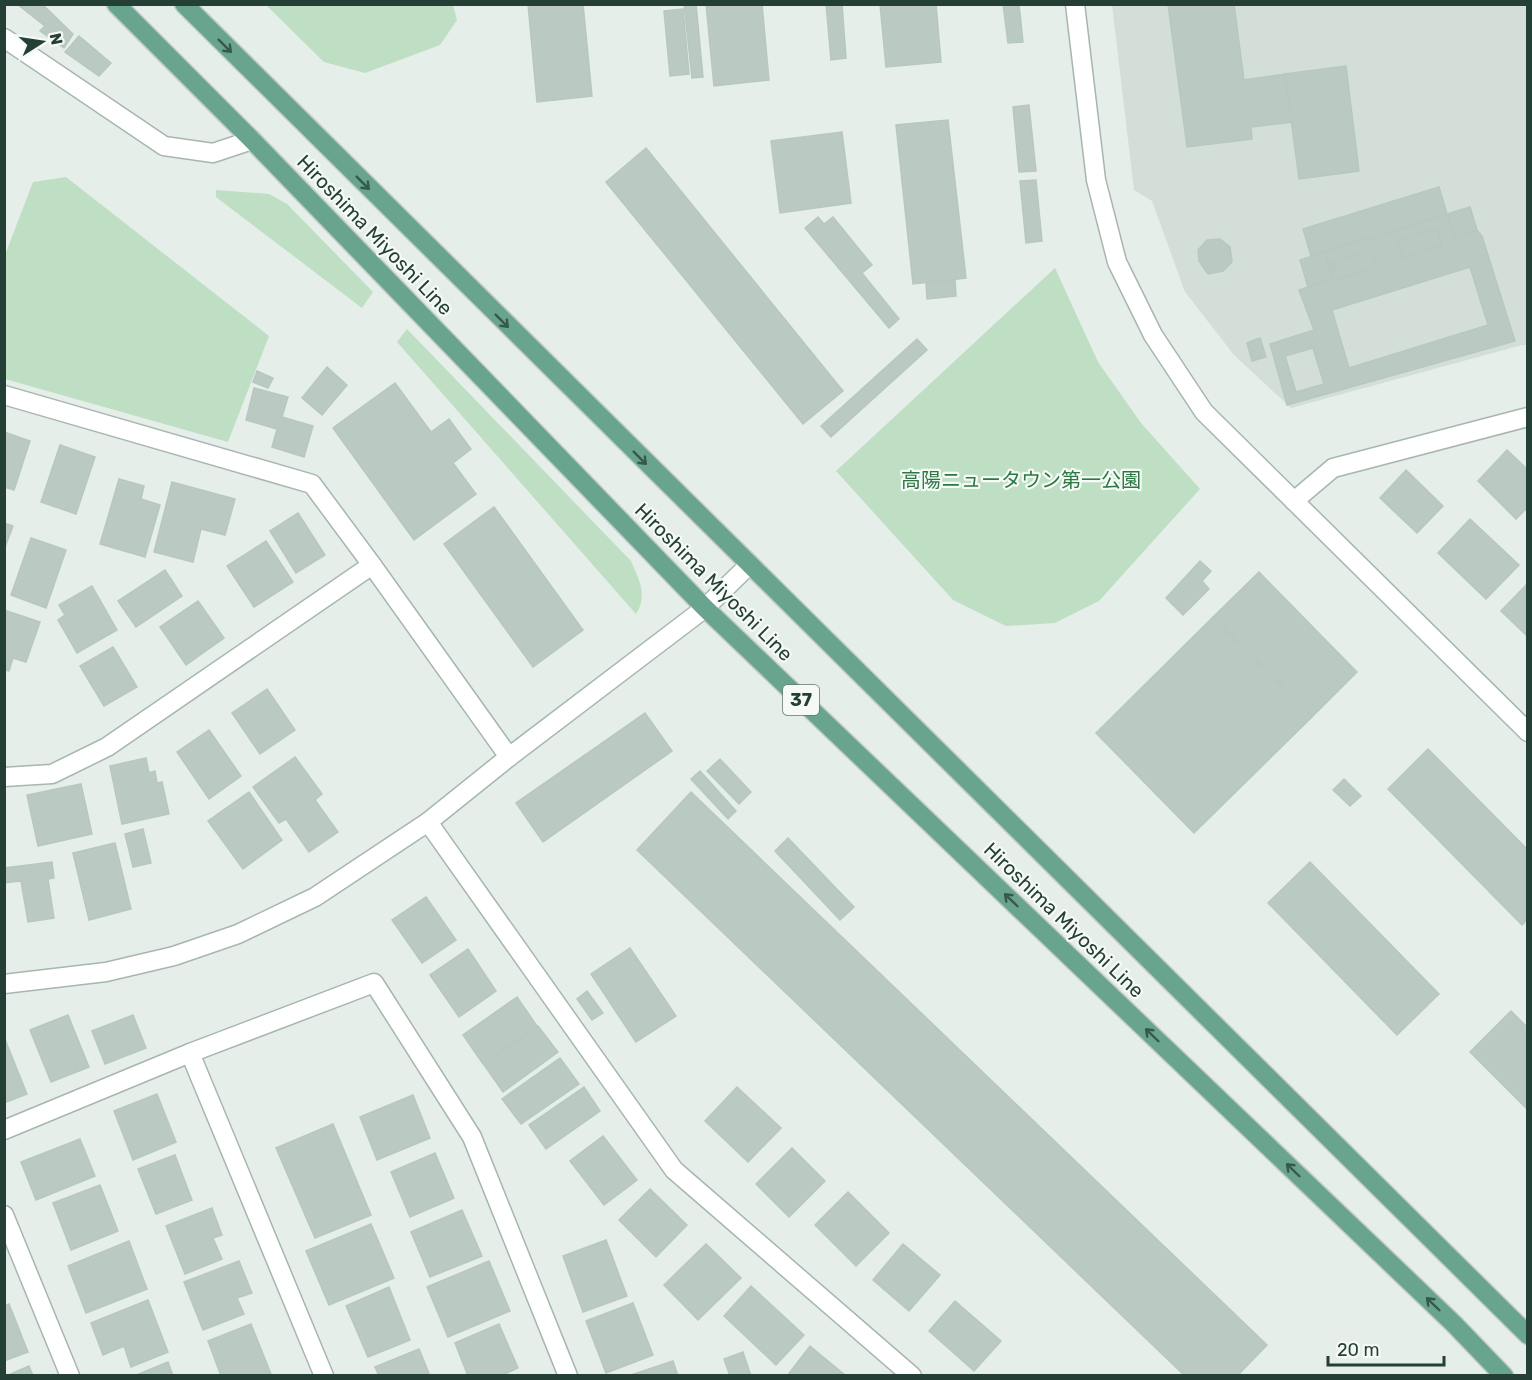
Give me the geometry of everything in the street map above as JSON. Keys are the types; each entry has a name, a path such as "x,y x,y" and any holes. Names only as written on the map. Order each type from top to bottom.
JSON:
{"main road":[{"name":"Hiroshima Miyoshi Line","path":"116,4 252,140 705,608 1445,1316 1504,1376"},
{"name":"Hiroshima Miyoshi Line","path":"184,4 1527,1335"}],"street":[{"path":"1075,4 1096,180 1117,262 1153,335 1204,412 1527,732"},
{"path":"4,38 164,146 213,153 252,140"},
{"path":"4,395 312,484 509,757"},
{"path":"1294,501 1333,468 1527,417"},
{"path":"4,777 52,774 107,747 372,565"},
{"path":"4,984 106,972 174,956 238,934 315,897 428,822 509,757 705,608 749,565"},
{"path":"428,822 674,1170 912,1376"},
{"path":"4,1130 190,1053 374,983 472,1137 568,1376"},
{"path":"190,1053 324,1376"},
{"path":"4,1215 70,1376"}],"shaded area":[{"path":"1112,5 1527,5 1527,345 1291,408 1234,355 1185,292 1152,201 1134,190"}],"green space":[{"path":"266,5 453,5 457,20 440,45 365,73 324,62"},
{"path":"66,177 269,336 228,442 5,379 5,255 33,182"},
{"path":"216,190 269,194 287,204 373,292 362,308 216,197"},
{"name":"高陽ニュータウン第一公園","path":"1055,268 1098,362 1141,423 1200,489 1099,601 1055,623 1006,626 953,600 836,471"},
{"path":"407,329 631,561 642,594 640,607 636,614 397,342"}],"building":[{"path":"17,4 42,4 73,34 64,48 40,31 45,26"},
{"path":"528,4 583,4 592,96 537,102"},
{"path":"684,4 696,4 703,77 692,78"},
{"path":"706,4 762,4 769,80 714,86"},
{"path":"826,4 842,4 846,58 831,60"},
{"path":"880,4 936,4 941,62 886,67"},
{"path":"1003,4 1019,4 1023,42 1008,43"},
{"path":"1168,4 1234,4 1244,80 1285,74 1292,122 1251,127 1252,139 1187,147"},
{"path":"683,9 689,74 670,76 664,11"},
{"path":"79,36 111,63 99,76 65,52"},
{"path":"1346,66 1359,171 1299,179 1285,74"},
{"path":"1029,105 1036,171 1019,172 1013,107"},
{"path":"948,120 966,278 913,284 896,125"},
{"path":"842,132 851,203 780,213 771,141"},
{"path":"646,148 843,391 803,424 606,182"},
{"path":"1036,180 1042,241 1026,243 1020,181"},
{"path":"1439,187 1447,214 1311,256 1303,229"},
{"path":"1470,207 1477,230 1454,237 1447,214"},
{"path":"1447,214 1454,237 1477,230 1482,236 1515,341 1287,405 1270,344 1314,330 1299,290 1333,279 1325,252","holes":["1470,267 1488,325 1349,368 1332,310","1313,348 1324,384 1296,392 1285,356"]},
{"path":"818,217 824,224 833,217 872,265 862,273 899,319 889,328 805,228"},
{"path":"1437,228 1442,245 1403,258 1397,242"},
{"path":"1220,239 1230,247 1232,262 1223,271 1208,274 1199,261 1198,250 1207,240"},
{"path":"1370,251 1376,266 1337,279 1332,263"},
{"path":"1325,252 1333,279 1308,287 1300,260"},
{"path":"955,280 956,296 927,299 926,283"},
{"path":"1260,338 1266,357 1252,361 1247,343"},
{"path":"917,339 927,350 831,437 821,426"},
{"path":"327,367 347,385 322,415 302,398"},
{"path":"257,371 273,378 268,388 253,382"},
{"path":"395,383 431,432 449,419 471,449 453,463 476,494 414,540 333,428"},
{"path":"254,388 288,397 282,417 313,426 304,457 272,447 277,429 246,420"},
{"path":"4,432 30,441 14,490 4,487"},
{"path":"60,445 95,457 76,514 41,502"},
{"path":"1507,450 1528,470 1528,507 1516,519 1478,481"},
{"path":"1406,470 1443,506 1417,533 1380,498"},
{"path":"119,479 144,486 141,499 160,505 145,557 100,544"},
{"path":"172,482 235,499 225,535 201,529 193,562 154,552"},
{"path":"494,507 583,630 533,667 444,544"},
{"path":"298,513 325,555 296,573 270,531"},
{"path":"1470,519 1519,565 1486,599 1438,553"},
{"path":"4,523 13,526 4,550"},
{"path":"31,538 66,550 46,608 11,595"},
{"path":"266,541 293,582 254,607 227,566"},
{"path":"1200,561 1211,571 1202,581 1209,589 1183,615 1166,598"},
{"path":"165,570 182,596 136,627 118,601"},
{"path":"1259,572 1357,672 1312,717 1213,617"},
{"path":"1528,583 1528,637 1501,611"},
{"path":"92,586 117,630 77,653 58,620 65,615 59,605"},
{"path":"198,601 224,638 186,665 160,627"},
{"path":"4,610 40,622 26,662 13,658 9,671 4,670"},
{"path":"1213,617 1312,717 1194,833 1096,733"},
{"path":"113,647 137,687 104,706 80,666"},
{"path":"267,689 295,730 260,754 232,713"},
{"path":"645,713 672,751 543,842 516,803"},
{"path":"209,730 241,776 209,799 177,752"},
{"path":"1428,749 1528,850 1528,919 1522,925 1388,789"},
{"path":"295,757 322,794 315,800 338,832 309,852 286,819 279,823 253,787"},
{"path":"146,758 149,773 155,771 157,783 162,782 169,814 122,824 110,766"},
{"path":"720,759 751,792 739,804 707,771"},
{"path":"700,771 736,811 728,819 691,779"},
{"path":"1344,779 1361,796 1350,806 1333,790"},
{"path":"81,784 92,834 38,846 27,795"},
{"path":"249,792 282,840 243,869 208,821"},
{"path":"691,792 1267,1345 1237,1376 1185,1376 637,850"},
{"path":"143,829 151,863 133,867 125,834"},
{"path":"788,838 854,907 840,920 775,851"},
{"path":"115,843 131,909 89,920 73,853"},
{"path":"52,862 54,878 48,879 54,918 28,922 21,881 4,883 4,868"},
{"path":"1310,862 1439,994 1397,1035 1268,903"},
{"path":"426,897 456,940 422,963 392,920"},
{"path":"630,948 676,1016 636,1042 591,974"},
{"path":"468,949 496,991 459,1017 430,975"},
{"path":"587,991 603,1013 592,1020 577,999"},
{"path":"517,997 537,1026 483,1064 463,1035"},
{"path":"1511,1011 1528,1028 1528,1110 1470,1052"},
{"path":"68,1015 89,1067 51,1082 30,1030"},
{"path":"133,1015 146,1048 105,1064 92,1031"},
{"path":"538,1026 558,1052 503,1092 484,1065"},
{"path":"4,1037 27,1094 4,1103"},
{"path":"560,1058 579,1084 521,1124 502,1099"},
{"path":"584,1087 600,1111 546,1149 529,1125"},
{"path":"737,1087 781,1128 748,1162 705,1121"},
{"path":"157,1094 176,1142 133,1160 114,1111"},
{"path":"413,1095 430,1138 377,1160 360,1117"},
{"path":"333,1124 371,1215 315,1238 276,1148"},
{"path":"603,1136 637,1180 604,1205 570,1161"},
{"path":"80,1139 95,1176 36,1200 21,1162"},
{"path":"792,1148 825,1181 789,1217 756,1184"},
{"path":"435,1153 454,1198 410,1217 391,1172"},
{"path":"175,1155 192,1200 156,1214 138,1169"},
{"path":"100,1185 118,1231 71,1250 53,1203"},
{"path":"650,1189 687,1225 656,1257 619,1220"},
{"path":"848,1192 889,1233 856,1266 815,1225"},
{"path":"212,1208 222,1235 213,1238 222,1259 185,1274 166,1226"},
{"path":"462,1210 482,1256 430,1277 411,1232"},
{"path":"371,1224 394,1278 329,1305 306,1251"},
{"path":"606,1240 627,1296 583,1312 563,1256"},
{"path":"129,1241 147,1289 86,1313 68,1266"},
{"path":"706,1244 741,1278 698,1320 664,1285"},
{"path":"903,1244 940,1275 909,1311 873,1280"},
{"path":"239,1261 252,1293 237,1298 244,1314 203,1330 184,1282"},
{"path":"489,1261 510,1311 448,1337 427,1287"},
{"path":"751,1286 804,1335 776,1365 724,1316"},
{"path":"389,1287 410,1340 368,1357 346,1306"},
{"path":"148,1300 168,1352 131,1367 124,1346 103,1355 91,1323"},
{"path":"955,1301 1001,1341 974,1371 929,1331"},
{"path":"633,1303 653,1355 606,1373 586,1321"},
{"path":"9,1304 28,1352 4,1361 4,1306"},
{"path":"251,1324 271,1374 221,1376 208,1341"},
{"path":"499,1324 518,1368 501,1376 468,1376 455,1343"},
{"path":"810,1346 846,1376 787,1376"},
{"path":"419,1349 430,1376 379,1376 375,1367"},
{"path":"743,1352 751,1376 730,1376 724,1359"},
{"path":"673,1361 678,1376 628,1376"},
{"path":"168,1362 173,1376 134,1376"},
{"path":"29,1366 33,1376 6,1376"}]}
